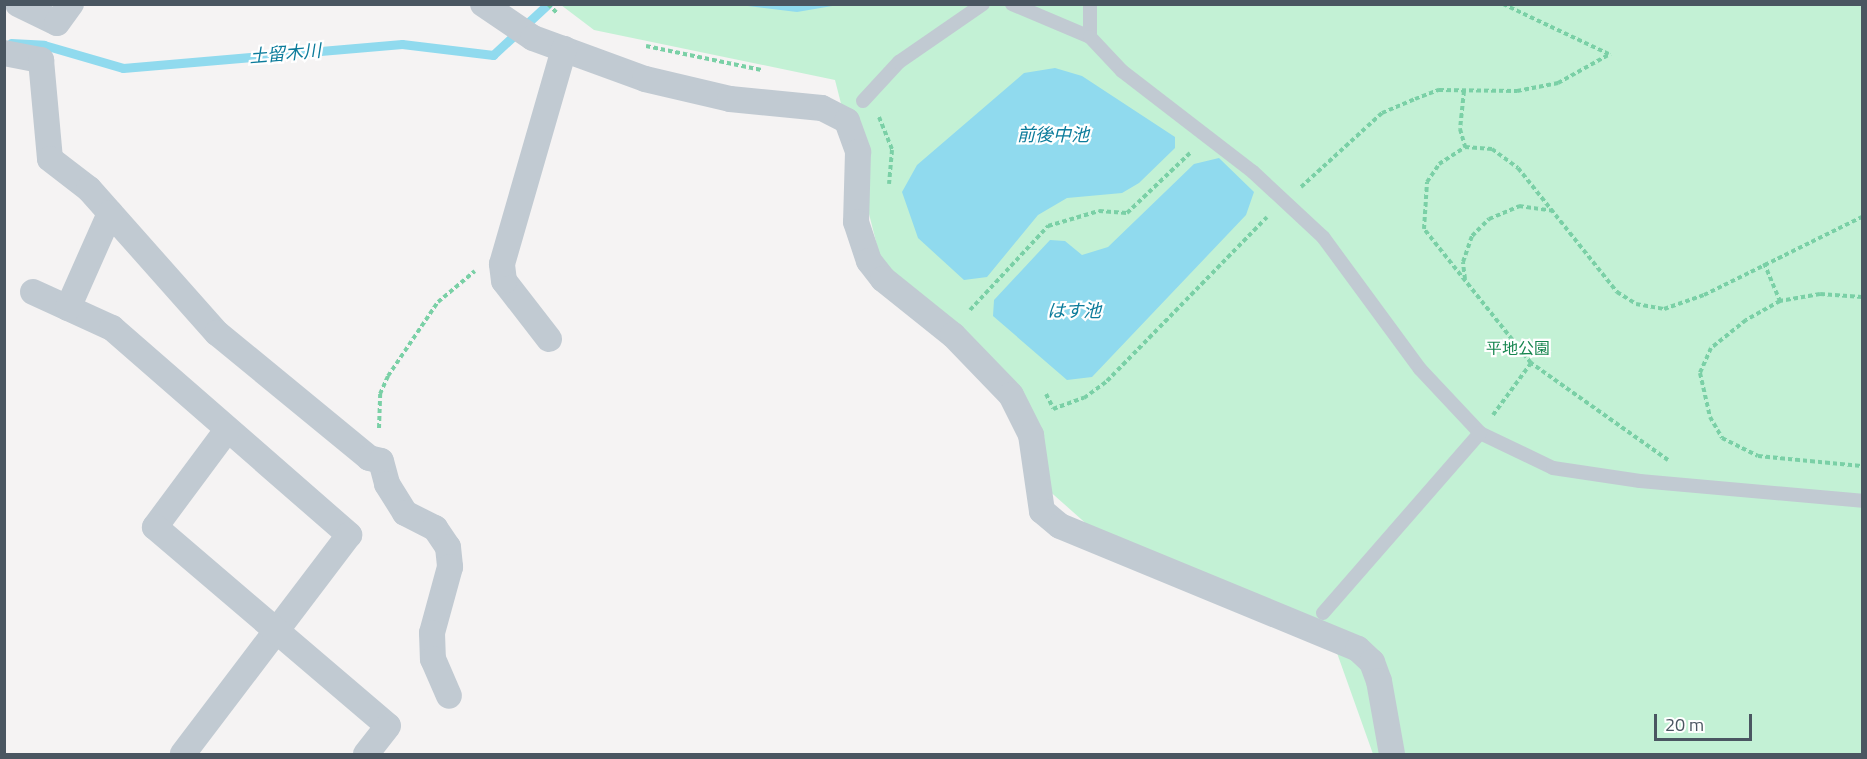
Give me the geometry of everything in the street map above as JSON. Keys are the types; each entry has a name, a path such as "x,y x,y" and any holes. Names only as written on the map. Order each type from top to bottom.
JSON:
{"street":[{"path":"18,4 57,23 71,4"},
{"path":"483,4 532,38 645,79 730,99 822,108 847,121 858,152 856,222 869,261 883,279 953,335 1011,395 1031,435 1042,511 1060,526 1358,649 1372,662 1379,681 1392,754"},
{"path":"549,339 504,280 502,264 564,49"},
{"path":"4,53 41,60 50,159 110,213 217,333 362,452 381,461 387,484 405,513 435,528 448,547 450,567 432,633 433,659 448,696"},
{"path":"68,308 110,213"},
{"path":"33,292 112,328 349,535 183,754"},
{"path":"227,430 155,527 388,726 366,754"}],"lane":[{"path":"863,101 899,62 983,4"},
{"path":"1012,4 1090,37 1122,71 1207,136 1286,201 1323,237 1420,369 1480,433 1553,468 1863,501"},
{"path":"1090,4 1090,37"},
{"path":"1323,614 1480,433"}],"path":[{"path":"548,4 562,18"},
{"path":"1053,409 1084,398 1107,381 1286,201 1382,113 1439,90 1517,91 1558,83 1610,54 1503,4"},
{"path":"639,44 772,72"},
{"path":"1464,91 1460,129 1465,147"},
{"path":"863,101 883,124 892,150 888,189"},
{"path":"967,313 1048,226 1100,211 1127,213 1207,136"},
{"path":"1687,484 1662,452 1530,363 1424,229 1423,212 1427,182 1439,164 1465,147 1492,148 1518,168 1556,212 1617,292 1636,304 1664,309 1863,217"},
{"path":"1465,280 1463,262 1472,236 1489,219 1519,206 1556,212"},
{"path":"1764,263 1780,301"},
{"path":"381,461 380,394 388,376 438,302 479,268 502,264"},
{"path":"1863,297 1820,294 1780,301 1746,320 1711,348 1700,373 1710,417 1722,438 1758,456 1863,466"},
{"path":"958,305 975,321"},
{"path":"1480,433 1530,363"},
{"path":"1040,385 1057,418"}],"green space":[{"name":"平地公園","path":"561,5 1862,5 1862,754 1373,754 1332,639 1108,543 1046,488 1003,399 884,273 835,80 594,30"}],"water":[{"path":"740,5 838,5 797,12"},
{"name":"前後中池","path":"1055,68 1082,76 1175,137 1175,148 1139,183 1122,193 1067,198 1038,215 987,277 964,280 918,238 902,192 917,165 1024,73"},
{"name":"はす池","path":"1219,158 1254,192 1246,215 1092,377 1067,380 993,316 994,300 1050,240 1065,241 1082,255 1108,247 1194,164"}],"waterway":[{"name":"土留木川","path":"11,43 44,45 123,68 402,44 493,55 548,4"}]}
